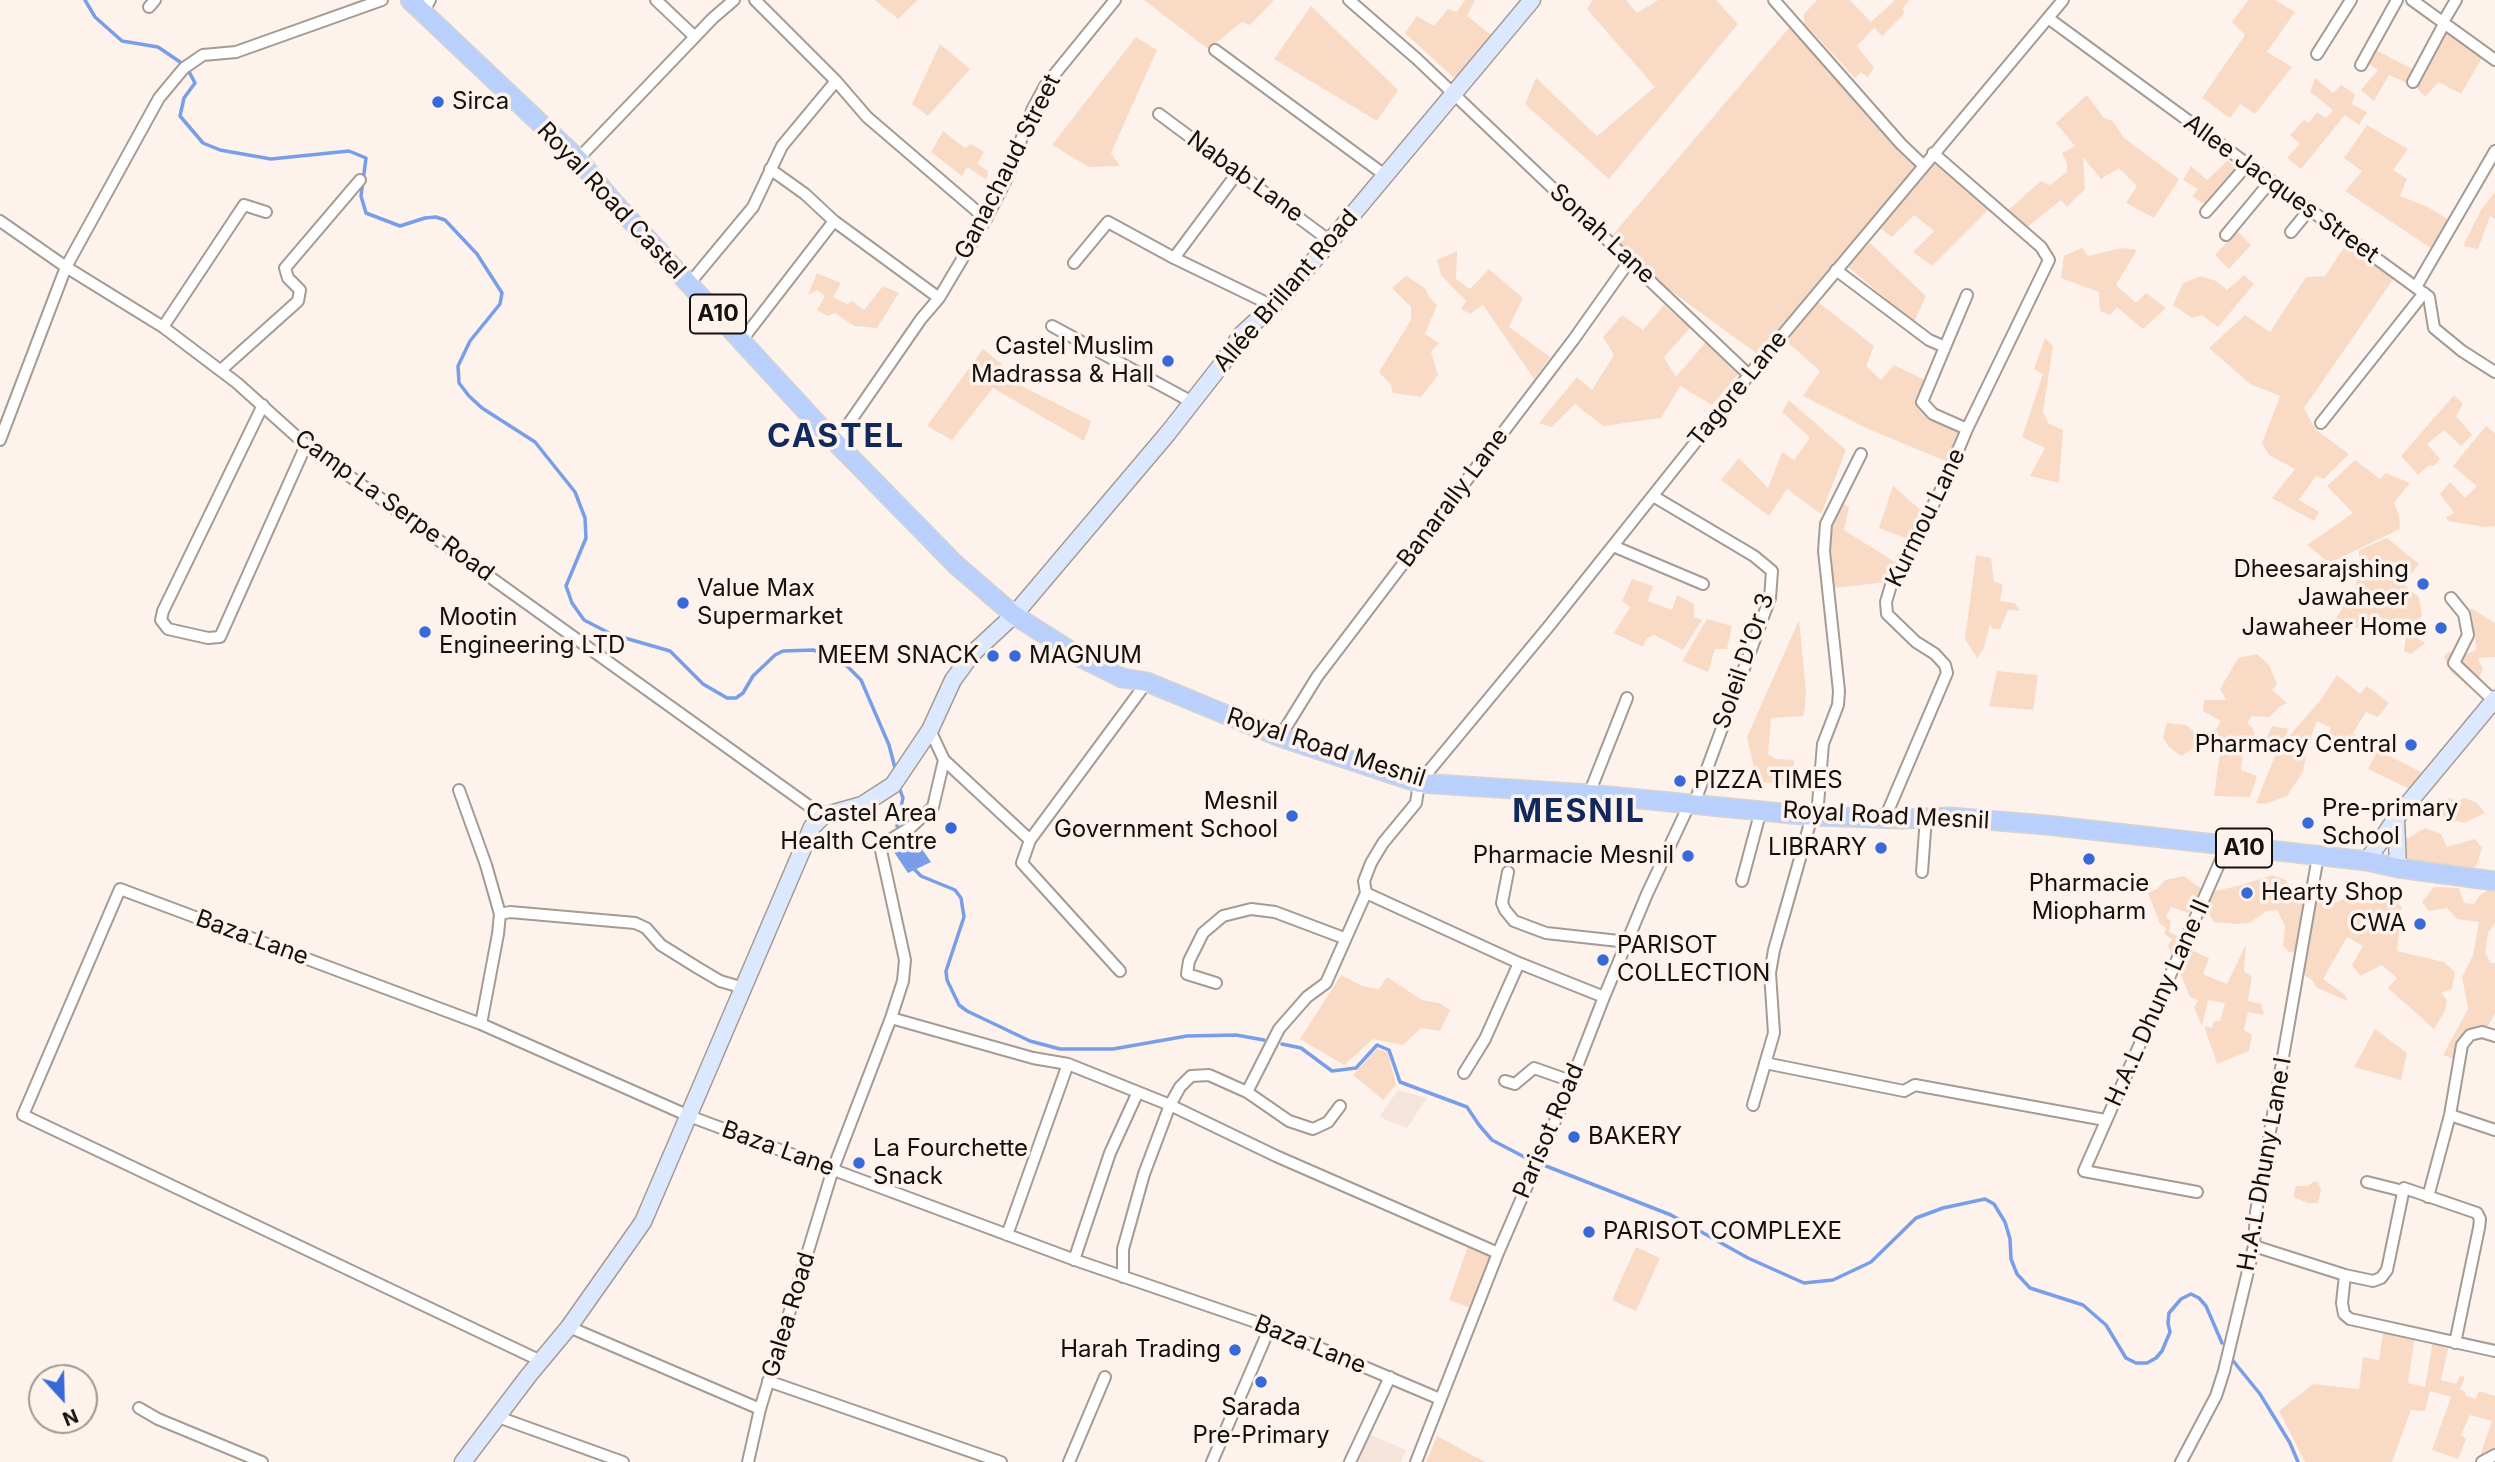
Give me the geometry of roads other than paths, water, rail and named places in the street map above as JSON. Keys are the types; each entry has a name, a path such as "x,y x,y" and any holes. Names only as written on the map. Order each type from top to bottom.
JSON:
{"main road":[{"name":"Royal Road Castel","path":"410,0 426,7 578,159 609,197 814,421 956,565 1014,615"},
{"name":"Allée Brillant Road","path":"823,816 862,805 893,785 930,730 953,680 972,654 1014,615 1192,402 1241,335 1273,306 1331,241 1532,0"},
{"name":"Royal Road Mesnil","path":"1014,615 1122,678 1147,682 1280,737 1419,783 1589,794 1815,816 1950,817 2227,846"},
{"path":"2367,861 2396,818 2494,700"},
{"path":"463,1462 569,1327 643,1222 807,835 823,816"},
{"path":"2396,818 2398,868"},
{"name":"A10","path":"2227,846 2367,861 2398,868 2495,881"}],"street":[{"path":"0,440 66,267 159,98 192,61 203,55 236,52 382,0"},
{"path":"656,0 695,37"},
{"path":"578,159 734,0"},
{"path":"755,0 836,81 867,117 986,219"},
{"name":"Ganachaud Street","path":"836,442 920,319 939,298 986,219 1006,180 1033,108 1045,86 1115,0"},
{"name":"Sonah Lane","path":"1349,0 1417,59 1749,374"},
{"path":"1774,0 1901,144 1923,165"},
{"name":"Tagore Lane","path":"1247,1092 1279,1028 1307,998 1326,983 1366,893 1364,881 1371,863 1383,843 1416,803 1419,783 1613,546 1749,374 2063,0"},
{"path":"2317,54 2351,0"},
{"path":"2361,65 2397,0"},
{"path":"2412,0 2495,60"},
{"path":"2413,82 2456,0"},
{"name":"Allee Jacques Street","path":"2048,18 2420,290"},
{"path":"1215,50 1386,176"},
{"path":"689,284 753,206 782,146 836,81"},
{"name":"Nabab Lane","path":"1159,114 1331,241"},
{"path":"2321,423 2420,290 2495,151"},
{"name":"Kurmou Lane","path":"1885,818 1947,673 1945,665 1936,654 1916,642 1887,614 1886,602 1891,585 1943,486 1967,429 2049,260 2041,247 1933,153"},
{"path":"2206,212 2247,165"},
{"path":"770,169 939,298"},
{"path":"1174,258 1238,172"},
{"path":"221,370 298,301 300,290 288,278 285,268 360,180"},
{"path":"2226,234 2270,182"},
{"path":"163,327 244,205 265,212"},
{"path":"2291,232 2309,210"},
{"path":"742,340 834,220"},
{"name":"Camp La Serpe Road","path":"0,221 66,267 163,327 221,370 306,445 823,816"},
{"path":"1074,263 1108,222 1174,258 1273,306"},
{"name":"Banarally Lane","path":"1280,737 1317,677 1574,339 1630,260"},
{"path":"1836,270 1928,340 1945,347 1967,295"},
{"path":"2420,290 2429,297 2434,328 2462,351 2495,372"},
{"path":"1052,326 1192,402"},
{"name":"Kurmou Lane","path":"1945,347 1922,402 1933,414 1967,429"},
{"path":"263,405 163,611 161,620 168,629 208,638 220,637 306,445"},
{"path":"1753,1105 1774,1033 1770,973 1772,961 1815,816 1823,744 1838,705 1839,691 1824,551 1826,524 1861,454"},
{"name":"Soleil D'Or 3","path":"1653,496 1754,556 1772,571 1770,598 1692,804"},
{"path":"1613,546 1703,584"},
{"path":"2451,598 2463,614 2468,635 2454,663 2494,700"},
{"path":"1120,971 1022,863 1030,840 1147,682"},
{"path":"1589,794 1627,698"},
{"path":"930,730 944,760 1030,840"},
{"name":"Galea Road","path":"748,1462 768,1381 833,1169 903,981 905,960 881,844 911,827 933,807 944,760"},
{"path":"459,790 500,914 481,1024"},
{"name":"Parisot Road","path":"1416,1462 1498,1254 1647,894 1692,804"},
{"path":"1742,881 1760,810"},
{"path":"1923,872 1926,817"},
{"name":"H.A.L Dhuny Lane II","path":"2197,1192 2084,1171 2227,846"},
{"name":"H.A.L Dhuny Lane I","path":"2181,1462 2216,1396 2254,1246 2256,1212 2318,856"},
{"path":"1508,872 1502,903 1514,921 1546,933 1628,942"},
{"name":"Baza Lane","path":"541,1361 23,1115 120,889 481,1024 689,1116 1074,1260 1270,1327 1440,1399"},
{"path":"1366,893 1519,963 1604,998"},
{"path":"1216,983 1187,974 1189,961 1203,933 1223,916 1251,909 1275,912 1344,938"},
{"path":"500,914 510,912 635,923 646,928 662,945 698,968 720,981 744,988"},
{"path":"1464,1073 1485,1039 1519,963"},
{"path":"891,1018 1032,1058 1068,1064 1170,1105 1276,1156 1498,1254"},
{"path":"2428,1197 2449,1115 2462,1045 2470,1035 2482,1032 2495,1036"},
{"path":"1765,1063 1904,1091 1915,1085 2105,1120"},
{"path":"1007,1235 1068,1064"},
{"path":"1505,1081 1515,1084 1534,1068 1571,1081"},
{"path":"1123,1277 1123,1249 1132,1213 1170,1105 1180,1087 1191,1076 1209,1075 1247,1092 1290,1121 1313,1129 1328,1122 1340,1106"},
{"path":"1074,1260 1110,1153 1138,1094"},
{"path":"2449,1115 2495,1130"},
{"path":"2367,1182 2403,1191 2404,1188 2477,1213 2480,1219 2455,1343"},
{"path":"2254,1246 2345,1275 2373,1281 2382,1278 2387,1270 2403,1191"},
{"path":"2345,1275 2342,1303 2344,1314 2350,1319 2495,1352"},
{"path":"569,1327 760,1409"},
{"path":"1212,1462 1270,1327"},
{"path":"1069,1462 1105,1377"},
{"path":"1350,1462 1390,1377"},
{"path":"768,1381 1000,1462"},
{"path":"139,1408 158,1419 262,1462"},
{"path":"498,1417 623,1462"},
{"path":"2482,1462 2495,1455"}],"water":[{"path":"912,835 931,862 908,873 890,846"}],"waterway":[{"path":"85,0 95,17 122,41 158,47 186,66 195,83 184,98 180,116 203,143 220,150 271,159 349,151 366,158 361,196 366,213 400,226 425,218 445,220 477,254 502,293 500,304 470,341 458,366 459,383 482,408 535,442 575,492 585,518 586,538 566,586 572,603 584,620 611,634 670,651 703,684 727,698 736,698 743,693 753,676 783,651 813,650 831,656 847,666 861,680 889,745 895,768"},
{"path":"897,826 903,798 900,790"},
{"path":"911,866 921,876 955,890 961,898 964,917 946,971 947,980 959,1005 967,1011 1030,1041 1060,1049 1113,1049 1187,1036 1236,1035 1264,1040"},
{"path":"1282,1044 1301,1048 1332,1071 1356,1068 1377,1045 1389,1050 1400,1082 1467,1107 1492,1140 1530,1160"},
{"path":"1546,1166 1671,1215 1748,1258 1804,1283 1833,1280 1871,1262 1916,1218 1943,1208 1985,1199 1994,1204 2005,1222 2010,1239 2011,1259 2017,1274 2030,1288 2083,1305 2106,1325 2126,1358 2136,1363 2147,1363 2156,1358 2170,1332 2169,1313 2181,1299 2191,1294 2206,1306 2222,1343"},
{"path":"2230,1357 2260,1394 2290,1443 2298,1462"}],"place":[{"name":"Sirca","path":"438,102"},
{"name":"Castel Muslim Madrassa & Hall","path":"1168,361"},
{"name":"Dheesarajshing Jawaheer","path":"2423,584"},
{"name":"Value Max Supermarket","path":"683,603"},
{"name":"Jawaheer Home","path":"2441,628"},
{"name":"Mootin Engineering LTD","path":"425,632"},
{"name":"MEEM SNACK","path":"993,656"},
{"name":"MAGNUM","path":"1015,656"},
{"name":"Pharmacy Central","path":"2411,745"},
{"name":"PIZZA TIMES","path":"1680,781"},
{"name":"Mesnil Government School","path":"1292,816"},
{"name":"Pre-primary School","path":"2308,823"},
{"name":"Castel Area Health Centre","path":"951,828"},
{"name":"LIBRARY","path":"1881,848"},
{"name":"Pharmacie Mesnil","path":"1688,856"},
{"name":"Pharmacie Miopharm","path":"2089,859"},
{"name":"Hearty Shop","path":"2247,893"},
{"name":"CWA","path":"2420,924"},
{"name":"PARISOT COLLECTION","path":"1603,960"},
{"name":"BAKERY","path":"1574,1137"},
{"name":"La Fourchette Snack","path":"859,1163"},
{"name":"PARISOT COMPLEXE","path":"1589,1232"},
{"name":"Harah Trading","path":"1235,1350"},
{"name":"Sarada Pre-Primary","path":"1261,1382"}],"district":[{"name":"CASTEL","path":"836,437"},
{"name":"MESNIL","path":"1579,812"}]}
